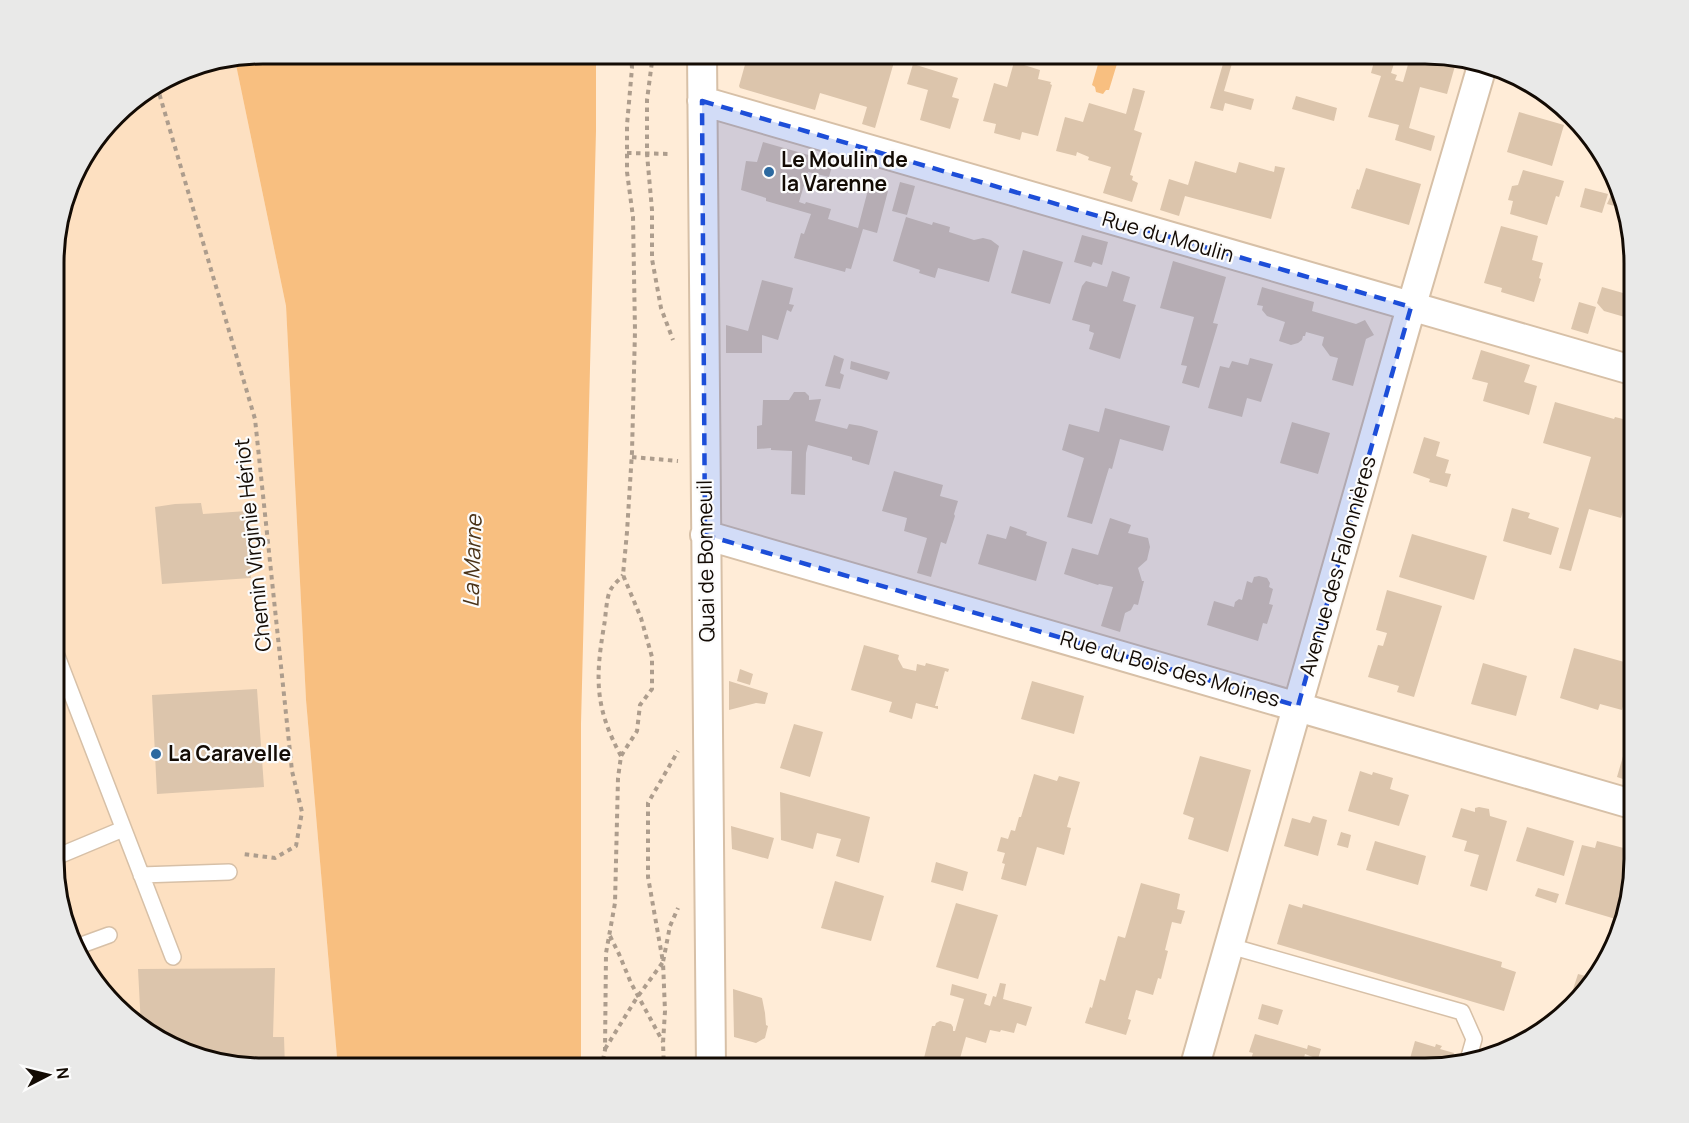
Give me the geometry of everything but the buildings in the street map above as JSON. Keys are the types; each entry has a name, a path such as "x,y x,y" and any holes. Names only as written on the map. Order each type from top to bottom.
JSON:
{"street":[{"name":"Quai de Bonneuil","path":"702,65 711,1058"},
{"name":"Avenue des Falonnières","path":"1197,1058 1480,72"},
{"name":"Rue du Moulin","path":"702,101 1624,368"},
{"name":"Rue du Bois des Moines","path":"705,535 1624,802"}],"lane":[{"path":"64,674 173,957"},
{"path":"64,854 123,829"},
{"path":"141,875 230,872"},
{"path":"84,944 109,935"},
{"path":"1230,946 1462,1012 1474,1039 1470,1053"}],"path":[{"path":"603,1058 606,952 615,903 618,778 621,756 636,731 639,705 652,689 652,657 641,618 623,575 632,457 633,217 627,172 627,125 632,65"},
{"path":"652,65 647,100 647,154 652,210 652,260 661,308 675,345"},
{"name":"Chemin Virginie Hériot","path":"159,94 255,419 292,771 302,812 296,846 275,858 232,853"},
{"path":"627,153 671,154"},
{"path":"632,457 678,461"},
{"path":"621,756 609,733 600,701 598,682 600,651 610,590 623,575"},
{"path":"664,1058 663,962 648,877 648,802 681,745"},
{"path":"605,1050 663,962 670,926 679,906"},
{"path":"609,935 638,997 663,1042"}],"highlighted area":[{"path":"702,101 1411,307 1298,706 705,535"}],"shaded area":[{"path":"236,67 286,306 306,700 337,1058 237,1057 212,1052 175,1038 153,1025 114,991 91,959 75,924 68,898 64,860 64,263 71,212 80,187 98,153 114,132 132,114 175,85 199,75"}],"water":[{"path":"1098,64 1117,64 1109,90 1103,94 1096,92 1092,85"},
{"name":"La Marne","path":"596,65 581,724 581,1058 337,1058 306,700 286,306 236,67"}],"place":[{"name":"Le Moulin de la Varenne","path":"769,172"},
{"name":"La Caravelle","path":"156,754"}]}
